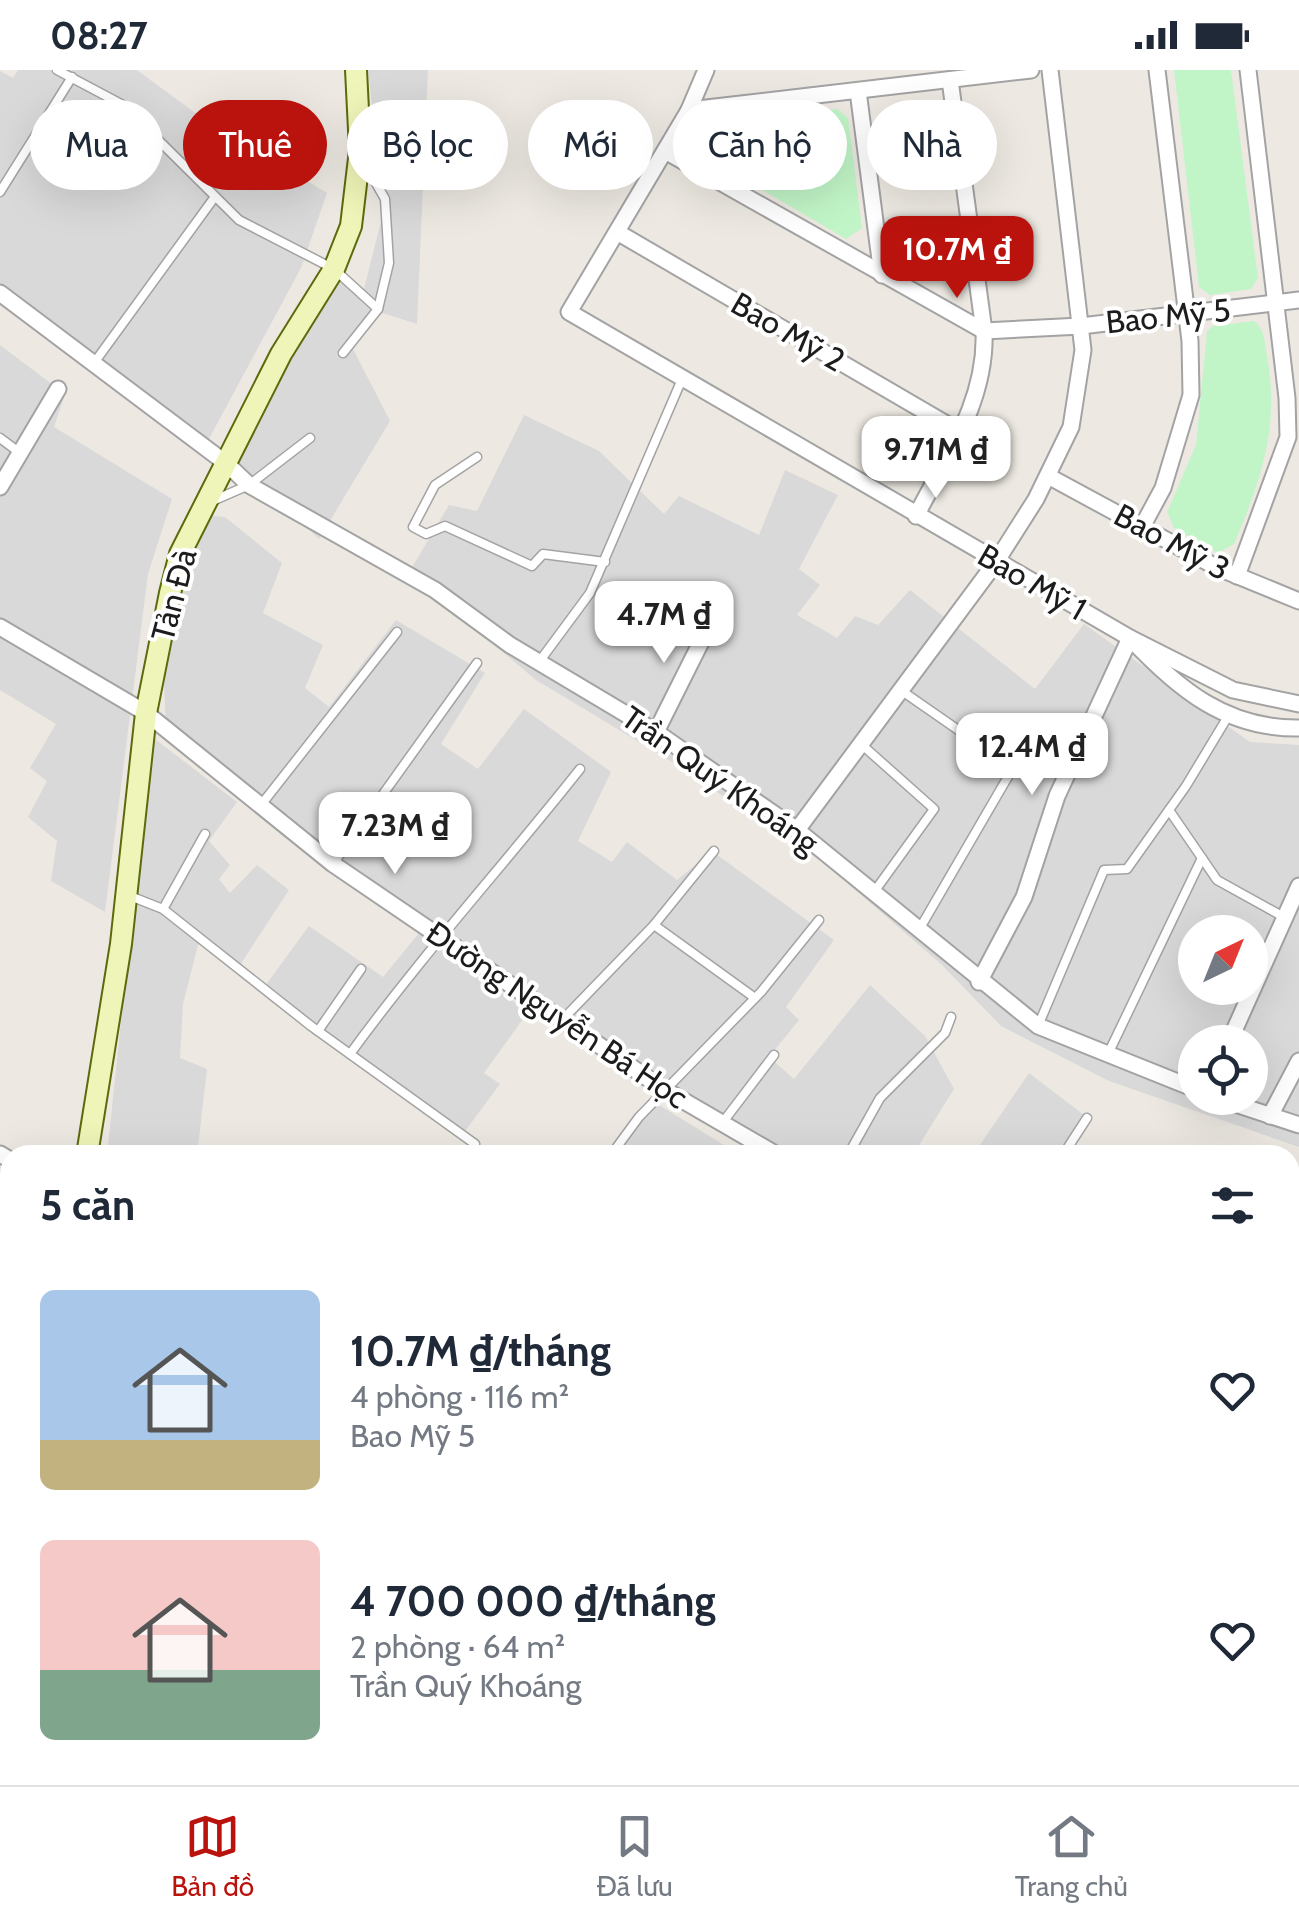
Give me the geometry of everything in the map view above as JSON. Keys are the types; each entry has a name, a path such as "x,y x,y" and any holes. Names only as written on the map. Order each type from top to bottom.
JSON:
{"main road":[{"name":"Tản Đà","path":"356,70 358,100"},
{"name":"Tản Đà","path":"88,1145 126,895 146,712 180,554 281,354 334,269 351,226 355,190"}],"street":[{"path":"693,100 706,70"},
{"path":"774,100 1031,70"},
{"path":"797,830 996,562 1048,476 1078,403 1084,361 1050,70"},
{"path":"1142,527 1163,488 1191,395 1187,316 1157,70"},
{"path":"1238,576 1288,437 1248,70"},
{"path":"916,516 980,386 984,330 950,80"},
{"path":"858,90 882,275"},
{"path":"617,232 673,137"},
{"path":"665,151 984,330"},
{"name":"Bao Mỹ 1","path":"617,232 568,312 1130,638 1233,690 1299,704"},
{"name":"Bao Mỹ 2","path":"617,232 960,432"},
{"name":"Trần Quý Khoáng","path":"0,293 227,464 249,485 435,590 539,662 656,732 797,830 920,928 979,982 1038,1026 1178,1082"},
{"name":"Bao Mỹ 5","path":"984,330 1187,316 1299,300"},
{"path":"0,488 58,390"},
{"name":"Bao Mỹ 3","path":"1048,476 1238,576 1299,602"},
{"path":"656,732 712,620"},
{"name":"Đường Nguyễn Bá Học","path":"0,627 146,712 333,864 665,1090 758,1145"},
{"path":"979,982 1024,898 1056,796 1130,638 1171,681 1227,718 1257,726 1299,728"},
{"path":"1235,1025 1299,886"},
{"path":"1270,1116 1299,1062"},
{"path":"1267,1115 1299,1125"}],"lane":[{"path":"56,70 124,105 214,198 262,234 334,269 378,309"},
{"path":"0,192 72,77"},
{"path":"342,353 378,309 389,262 385,198 381,190"},
{"path":"94,363 214,198"},
{"path":"539,662 590,592 682,380"},
{"path":"0,438 21,453"},
{"path":"206,504 249,485 310,438"},
{"path":"478,457 435,484 412,527 426,534 445,526 532,566 543,554 604,562"},
{"path":"261,806 397,632"},
{"path":"333,864 476,663"},
{"path":"900,689 1013,768 920,928"},
{"path":"1038,1026 1104,870 1127,869 1227,718"},
{"path":"860,743 934,809 874,892"},
{"path":"350,1054 442,935 510,860 580,769"},
{"path":"1169,810 1216,880 1282,916"},
{"path":"163,909 205,834"},
{"path":"564,1018 654,925 714,851"},
{"path":"1108,1054 1202,858"},
{"path":"126,895 163,909 318,1030 475,1144"},
{"path":"619,1145 665,1090 755,998 819,920"},
{"path":"654,925 755,998"},
{"path":"318,1030 361,969"},
{"path":"854,1145 880,1098 945,1033 951,1018"},
{"path":"721,1126 774,1055"},
{"path":"1069,1145 1087,1118"}],"shaded area":[{"path":"18,70 137,70 183,104 183,190 327,193 301,268 203,450 0,297 0,71 13,78"},
{"path":"368,70 428,70 427,100 371,100"},
{"path":"382,190 423,190 417,324 376,311 351,345 390,421 319,539 230,456 330,274 364,289 384,209"},
{"path":"0,345 65,394 54,427 172,499 148,574 105,912 51,881 57,841 28,817 47,781 30,768 56,724 0,690"},
{"path":"524,415 599,451 664,514 679,496 759,535 785,470 838,495 799,569 820,585 797,615 837,638 855,616 878,625 910,590 1035,689 1084,624 1250,742 1299,745 1299,1145 1207,1115 1268,1115 1268,1025 1178,1025 1178,1105 1109,1081 1001,1026 941,964 824,863 669,760 536,680 473,627 405,579 449,505 477,511"},
{"path":"207,515 225,517 282,563 263,613 323,645 305,688 329,707 396,620 485,673 441,744 478,769 524,709 611,772 578,841 612,862 627,842 677,880 712,851 834,940 786,1007 799,1020 769,1057 794,1079 870,985 925,1036 954,1089 919,1145 760,1145 697,1113 261,803 166,726 162,646 176,563"},
{"path":"151,736 237,802 209,841 230,865 219,879 230,893 257,865 289,890 240,965 265,986 309,926 383,977 419,933 528,1012 484,1073 500,1084 460,1138 199,941 183,1004 180,1058 207,1069 198,1145 108,1145"},
{"path":"1029,1073 1088,1118 1069,1145 980,1145"},
{"path":"651,1100 724,1145 619,1145"}],"green space":[{"path":"1174,70 1231,70 1258,278 1251,289 1210,295 1199,287"},
{"path":"847,117 862,228 846,239 762,190 847,190"},
{"path":"1254,321 1266,346 1270,382 1266,453 1234,544 1218,553 1174,528 1167,512 1196,445 1207,331 1213,326"}]}
